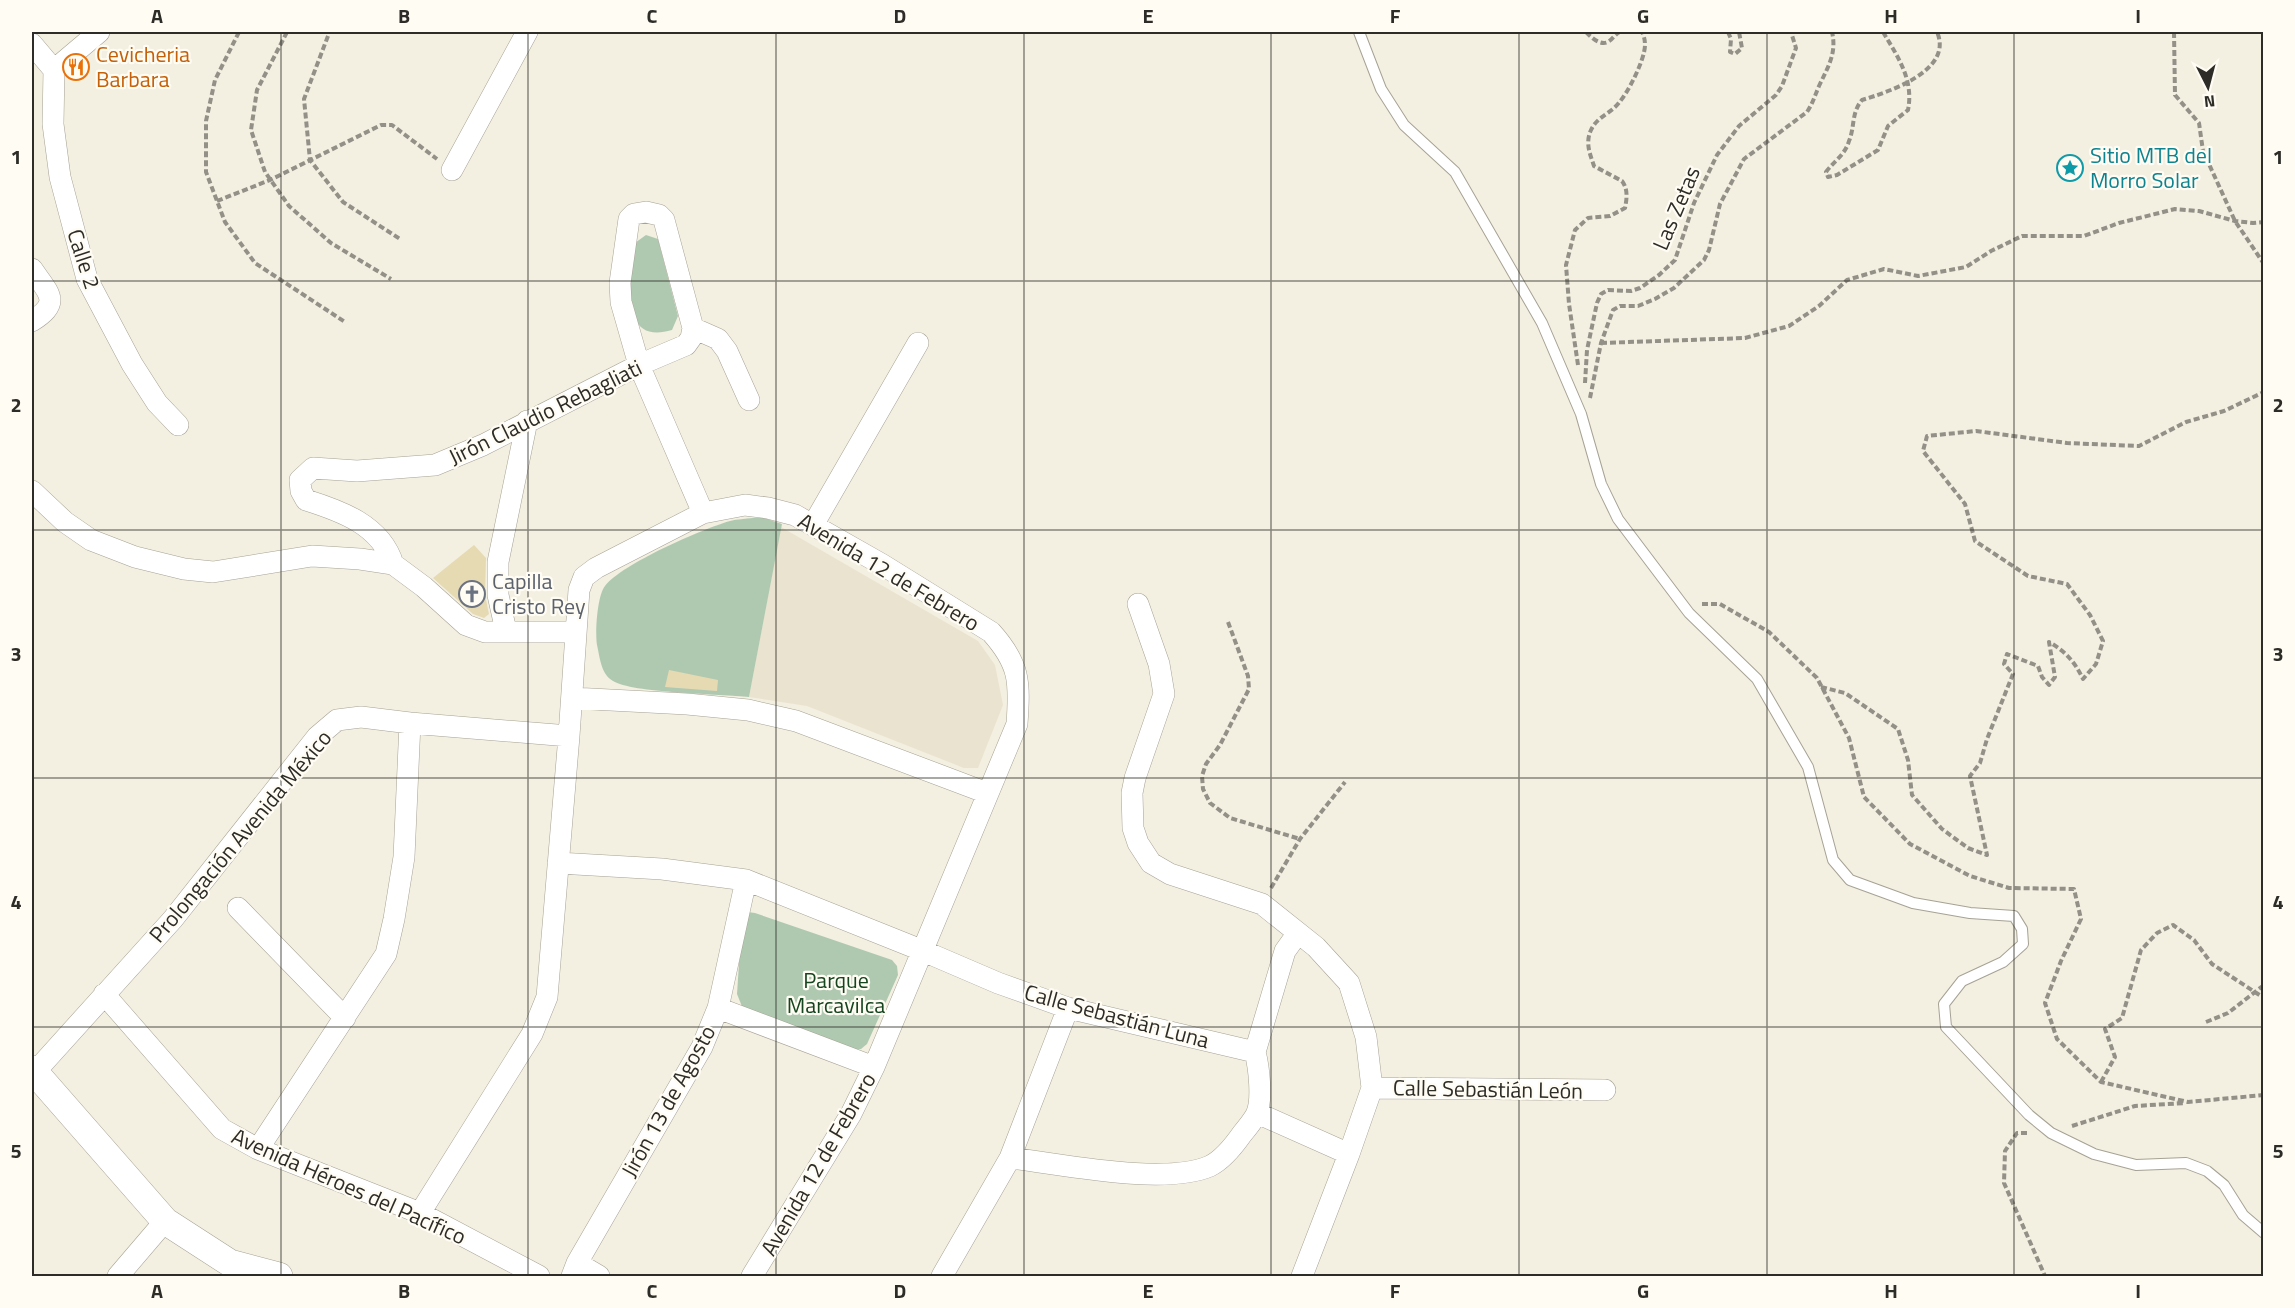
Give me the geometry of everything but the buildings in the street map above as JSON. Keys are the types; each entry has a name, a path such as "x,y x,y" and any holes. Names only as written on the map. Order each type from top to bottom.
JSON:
{"street":[{"path":"32,44 54,70 99,32"},
{"path":"452,170 527,32"},
{"name":"Calle 2","path":"54,70 53,124 60,177 87,279 132,364 157,403 178,425"},
{"path":"703,513 639,365 623,314 620,283 625,231 628,219 634,214 646,212 659,215 664,220 693,328 718,339 728,351 749,400"},
{"path":"32,269 50,298 50,306 39,317"},
{"name":"Jirón Claudio Rebagliati","path":"393,564 389,550 370,529 345,513 306,500 301,491 300,480 313,468 357,471 435,465 483,445 639,365 686,345 691,338 693,328"},
{"path":"813,525 918,343"},
{"path":"507,631 498,595 498,562 527,422"},
{"path":"32,491 65,522 91,540 135,557 213,572 312,556 393,564 424,586 466,625 485,632 575,632"},
{"name":"Avenida 12 de Febrero","path":"420,1213 532,1034 547,997 572,698 575,632 579,590 585,577 596,568 703,513 745,505 768,507 795,515 813,525 884,565 991,632 1005,648 1014,664 1020,687 1017,724 874,1067 851,1114 752,1276"},
{"path":"1138,604 1159,664 1164,694 1131,793 1133,828 1138,843 1151,863 1170,874 1262,904 1316,947 1349,983 1366,1037 1372,1088 1302,1276"},
{"path":"572,698 687,704 748,710 796,721 987,793"},
{"name":"Prolongación Avenida México","path":"33,1072 173,919 317,737 337,720 361,717 569,736"},
{"path":"258,1149 386,954 404,857 410,723"},
{"name":"Calle Sebastián Luna","path":"558,863 662,869 746,880 998,983 1068,1008 1255,1052"},
{"name":"Jirón 13 de Agosto","path":"574,1270 702,1047 718,1008 746,880"},
{"path":"238,908 345,1018"},
{"path":"1010,1158 1143,1175 1173,1174 1211,1165 1234,1145 1257,1113 1259,1085 1255,1052 1285,951 1298,933"},
{"name":"Avenida Héroes del Pacífico","path":"104,994 222,1129 258,1149 420,1213 539,1276"},
{"path":"718,1008 874,1067"},
{"path":"942,1276 1010,1158 1068,1008"},
{"path":"33,1072 165,1221 230,1263 279,1276"},
{"name":"Calle Sebastián León","path":"1372,1088 1605,1090"},
{"path":"1257,1113 1349,1154"},
{"path":"118,1276 165,1221"},
{"path":"574,1270 599,1276"}],"lane":[{"path":"1359,32 1381,89 1404,125 1455,172 1542,323 1581,414 1601,484 1618,519 1689,613 1757,680 1808,767 1833,860 1850,880 1913,903 1970,913 2014,916 2022,929 2023,944 2003,962 1962,981 1944,1004 1946,1027 2029,1115 2051,1133 2094,1154 2136,1164 2186,1163 2207,1171 2224,1185 2243,1215 2264,1233"}],"path":[{"path":"239,32 215,80 206,121 206,172 225,222 255,263 345,322"},
{"path":"287,32 257,90 251,130 265,172 289,206 331,243 391,279"},
{"path":"1586,32 1591,38 1602,43 1609,42 1620,32"},
{"path":"1579,374 1566,265 1575,230 1588,218 1610,216 1625,208 1627,199 1623,181 1594,166 1587,145 1590,132 1597,120 1616,107 1631,83 1646,44 1642,32"},
{"path":"1728,32 1731,39 1730,52 1735,54 1742,48 1739,32"},
{"name":"Las Zetas","path":"1581,414 1587,350 1601,294 1608,290 1631,291 1640,288 1676,260 1694,203 1717,155 1739,126 1776,95 1782,86 1796,48 1791,32"},
{"path":"1581,414 1592,396 1601,343 1613,310 1620,306 1638,306 1655,299 1674,288 1704,260 1709,250 1720,204 1744,159 1800,117 1813,104 1832,59 1834,49 1832,32"},
{"path":"1883,32 1906,72 1908,83 1910,100 1908,110 1888,126 1878,150 1837,175 1828,177 1826,172 1839,160 1850,140 1854,113 1862,100 1908,83 1924,70 1938,53 1940,43 1937,32"},
{"path":"2174,32 2175,95 2199,123 2203,151 2235,221 2264,264"},
{"path":"328,36 304,99 310,160 343,202 400,239"},
{"path":"217,201 270,180 381,125 392,125 452,170"},
{"path":"1601,343 1745,338 1789,326 1819,306 1847,280 1884,269 1918,276 1966,267 1990,251 2022,236 2084,236 2119,223 2175,208 2199,211 2235,221 2264,222"},
{"path":"1821,687 1845,693 1898,729 1908,760 1912,795 1942,830 1968,848 1987,855 1970,776 1980,763 2013,674 2004,664 2007,654 2038,666 2042,677 2049,685 2055,677 2049,642 2060,648 2075,663 2083,679 2096,664 2103,641 2090,615 2067,584 2028,576 1975,541 1965,504 1923,451 1927,436 1976,431 2067,443 2139,446 2186,422 2224,411 2264,392"},
{"path":"1682,604 1720,604 1769,632 1816,678 1849,738 1864,796 1910,844 1970,876 2009,888 2074,889 2081,919 2045,1003 2057,1039 2101,1082 2188,1102 2264,1095"},
{"path":"1228,622 1248,676 1249,689 1220,745 1206,764 1202,776 1203,789 1210,803 1230,818 1300,839"},
{"path":"1262,904 1300,839 1345,782"},
{"path":"2101,1082 2115,1057 2105,1029 2122,1018 2141,950 2157,933 2173,925 2194,940 2212,964 2264,998"},
{"path":"2206,1022 2228,1013 2264,985"}],"shaded area":[{"path":"781,527 978,641 995,665 1003,705 978,768 964,768 807,706 749,697"}],"green space":[{"path":"646,235 658,239 678,316 672,330 654,332 642,328 635,319 631,306 632,245"},
{"path":"764,518 782,524 749,697 638,688 623,685 609,678 602,665 596,639 598,606 605,586 628,568 683,539 730,521"},
{"name":"Parque Marcavilca","path":"748,912 892,960 897,966 898,975 867,1044 861,1049 851,1050 743,1009 737,994 742,918"}],"place":[{"name":"Cevicheria Barbara","path":"76,67"},
{"name":"Sitio MTB del Morro Solar","path":"2070,168"},
{"name":"Capilla Cristo Rey","path":"472,594"}]}
